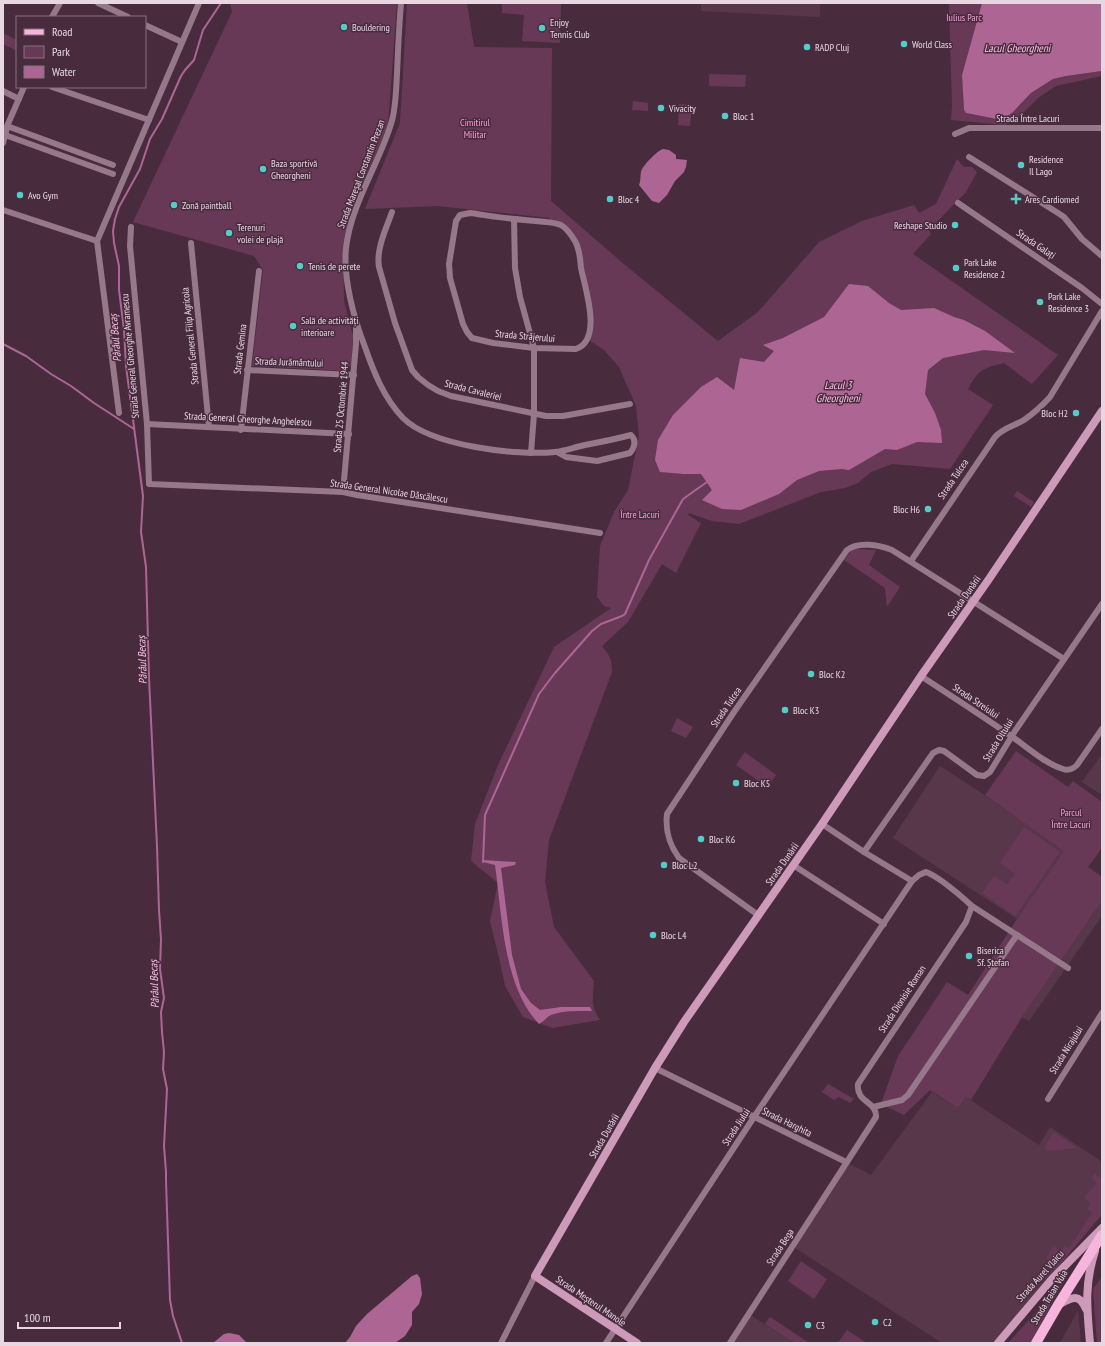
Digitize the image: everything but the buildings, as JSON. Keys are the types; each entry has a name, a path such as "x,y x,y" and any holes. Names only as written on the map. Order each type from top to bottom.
{"main road":[{"name":"Strada Traian Vuia","path":"1036,1343 1099,1240"}],"street":[{"path":"53,16 60,3"},
{"path":"98,3 126,16"},
{"path":"119,413 97,241 199,3"},
{"name":"Strada Mareșal Constantin Prezan","path":"401,3 396,89 392,120 354,217 346,246 349,291 356,324 369,360 387,399 404,419 421,431 444,439 487,449 530,453 557,452 632,435 635,441 630,453 597,461 566,457 557,452"},
{"path":"146,25 182,42"},
{"path":"3,143 8,126 24,88"},
{"path":"55,88 149,120"},
{"path":"3,91 19,99"},
{"path":"8,126 113,165"},
{"name":"Strada Între Lacuri","path":"955,134 969,128 1102,128"},
{"path":"5,136 113,174"},
{"path":"969,157 1064,217 1082,239 1102,256"},
{"name":"Strada Galați","path":"958,203 1082,288 1102,304"},
{"path":"3,210 97,241"},
{"name":"Strada Cavaleriei","path":"392,212 380,249 378,259 379,267 395,323 412,370 418,377 438,391 451,396 534,414 563,416 630,404"},
{"name":"Strada Străjerului","path":"470,213 514,219 561,225 575,241 579,251 591,320 587,339 580,348 576,350 534,348 493,343 472,338 463,324 450,278 449,264 456,221 460,215 470,213"},
{"path":"514,219 515,268 520,297 534,348 534,414 530,453"},
{"name":"Strada General Gheorghe Avramescu","path":"131,227 130,246 147,424 149,484"},
{"name":"Strada General Filip Agricola","path":"191,243 208,427"},
{"name":"Strada Gemina","path":"241,430 259,271"},
{"name":"Strada Tulcea","path":"911,561 991,442 1004,430 1023,420 1042,406 1050,397 1102,311"},
{"name":"Strada 25 Octombrie 1944","path":"343,492 354,375 356,324"},
{"name":"Strada Jurământului","path":"247,370 354,375"},
{"name":"Strada Dunării","path":"501,1343 535,1276 655,1068 684,1022 822,824 1102,411"},
{"name":"Strada General Gheorghe Anghelescu","path":"147,424 241,430 349,434"},
{"name":"Strada General Nicolae Dăscălescu","path":"149,484 343,492 600,533"},
{"name":"Strada Tulcea","path":"758,915 679,858 670,845 668,838 666,830 667,814 734,712 847,550 852,546 857,545 883,547 892,550 1064,658"},
{"name":"Strada Oltului","path":"864,852 933,753 939,750 944,751 977,776 984,776 990,772 1064,658 1102,604"},
{"name":"Strada Streiului","path":"921,676 1012,736 1042,758 1060,768 1069,770 1077,765 1102,729"},
{"path":"822,824 912,881 922,873 929,874 964,898 972,906 1068,968"},
{"path":"793,865 884,924"},
{"name":"Strada Jiului","path":"606,1343 754,1117 912,881"},
{"name":"Strada Dionisie Roman","path":"873,1107 859,1095 857,1089 858,1084 966,922 972,906"},
{"path":"846,1162 876,1117 876,1112 873,1107 902,1100 908,1096 1017,935"},
{"name":"Strada Nirajului","path":"1048,1098 1102,1013"},
{"name":"Strada Harghita","path":"655,1068 846,1162"},
{"name":"Strada Bega","path":"730,1343 846,1162"},
{"name":"Strada Aurel Vlaicu","path":"998,1343 1052,1279 1102,1228"},
{"path":"1090,1343 1087,1312 1087,1279 1099,1240"},
{"name":"Strada Meșterul Manole","path":"535,1276 636,1343"},
{"path":"1058,1305 1071,1299 1078,1298 1082,1300 1087,1312"}],"shaded area":[{"path":"701,3 820,3 820,17 701,11"},
{"path":"1102,754 1102,795 1082,782"},
{"path":"940,766 1065,851 1017,919 893,838"},
{"path":"1102,901 1102,916 1029,1021 1022,1017"},
{"path":"932,1092 958,1108 966,1097 1039,1145 1050,1127 1102,1162 1102,1215 993,1343 942,1343 792,1246 846,1162 871,1175"},
{"path":"1078,1310 1081,1343 1060,1343"},
{"path":"749,1314 794,1343 730,1343"}],"green space":[{"name":"Baza sportivă Gheorgheni","path":"230,3 397,3 388,125 350,214 343,256 344,301 353,336 352,365 345,371 252,366 263,270 254,256 133,222 232,12"},
{"path":"407,3 467,3 474,47 552,48 551,201 625,265 718,341 758,312 819,242 862,221 914,205 919,213 936,204 957,159 964,167 972,167 977,172 966,192 929,230 931,234 913,254 1058,355 1032,384 1004,363 986,368 975,377 968,389 993,405 950,469 892,464 871,472 858,483 845,488 821,492 739,524 712,521 689,513 688,515 701,523 676,573 662,564 628,622 602,646 610,658 612,672 549,840 545,882 554,927 594,981 593,1006 600,1020 552,1028 523,1017 505,986 490,921 498,883 471,861 475,824 498,765 554,647 611,608 604,606 597,597 600,546 614,512 628,490 639,436 636,406 619,367 604,350 587,339 591,320 579,251 561,225 549,223 550,218 438,206 365,209 400,123"},
{"name":"Enjoy Tennis Club","path":"502,3 561,3 560,43 522,41 524,15 502,13"},
{"name":"Iulius Parc","path":"949,3 982,3 962,75 964,110 966,113 997,119 1005,118 1031,93 1053,79 1102,71 1102,76 1056,86 1038,98 1017,119 1005,125 951,120 952,105"},
{"path":"3,33 16,40 16,50 3,44"},
{"path":"709,74 746,75 745,87 709,86"},
{"name":"Vivacity","path":"633,101 648,103 648,111 632,110"},
{"name":"Vivacity","path":"679,104 692,105 690,126 678,125"},
{"path":"1017,491 1034,502 1031,507 1014,496"},
{"path":"855,549 876,550 869,565 900,587 887,607 885,588 844,560 851,551"},
{"path":"677,718 693,727 686,738 671,731"},
{"name":"Parcul Între Lacuri","path":"1016,751 1068,787 1073,781 1102,802 1102,848 1088,867 1102,877 1102,901 1022,1017 971,1100 966,1097 958,1108 930,1090 904,1115 887,1107 882,1101 898,1056 947,982 968,995 1017,919 1064,851 985,795"},
{"path":"745,752 776,775 767,787 736,765"},
{"path":"1024,827 1060,852 1015,916 982,893 994,876 1007,884 1015,874 1000,863"},
{"path":"828,1084 854,1099 850,1103 839,1097 834,1100 822,1092"},
{"path":"1054,1132 1077,1148 1048,1151 1044,1148"},
{"path":"1095,1174 1102,1179 1102,1214 1055,1270 1047,1265 1047,1256 1054,1246 1061,1251 1065,1246 1069,1248 1092,1213 1087,1209 1091,1203 1084,1198 1097,1183 1091,1178"},
{"path":"801,1261 827,1279 814,1299 788,1281"},
{"path":"1102,1277 1102,1343 1097,1343 1093,1289"},
{"path":"1064,1281 1030,1343 1008,1343"},
{"path":"770,1317 809,1343 794,1343 765,1324"},
{"path":"847,1330 867,1343 838,1343"}],"water":[{"name":"Lacul Gheorgheni","path":"982,3 1102,3 1102,71 1053,79 1031,93 1013,112 1005,118 997,119 966,113 964,110 962,75"},
{"path":"660,150 669,150 676,155 676,159 687,160 684,172 675,181 667,195 659,203 652,201 639,185 641,172 644,166"},
{"name":"Lacul 3 Gheorgheni","path":"849,284 868,286 889,303 901,310 934,308 964,320 985,331 1015,353 984,350 943,358 928,370 925,394 935,413 941,430 942,443 917,442 897,450 885,449 849,470 842,469 819,471 797,480 779,494 741,510 722,509 702,500 712,490 701,474 660,472 655,460 658,440 673,415 701,387 717,377 734,390 740,358 764,362 774,351 763,345 783,338 824,317"},
{"path":"483,860 516,862 515,865 501,868 512,955 521,989 531,1003 540,1010 561,1007 590,1007 592,1011 556,1013 549,1016 539,1024 527,1008 518,990 506,949 495,865 483,862"},
{"path":"417,1274 420,1278 422,1294 419,1304 412,1312 412,1325 405,1336 395,1343 345,1343 356,1326 367,1314 412,1276"},
{"path":"229,1333 239,1335 247,1343 213,1343 224,1334"}],"waterway":[{"name":"Pârâul Becaș","path":"182,1343 173,1316 170,1300 164,1146 167,1089 163,1069 164,1052 161,1012 164,998 160,969 161,939 149,678 146,567 141,532 143,496 126,366 124,330 119,290 119,266 113,231 119,207 140,169 150,139 162,119 181,76 194,60 203,30 221,3"},
{"path":"3,344 26,356 134,429"},
{"path":"483,862 485,815 539,694 555,673 592,631 601,624 625,614 649,560 683,499 707,482"}],"place":[{"name":"Bouldering","path":"344,27"},
{"name":"Enjoy Tennis Club","path":"542,28"},
{"name":"World Class","path":"904,44"},
{"name":"RADP Cluj","path":"807,47"},
{"name":"Vivacity","path":"661,108"},
{"name":"Bloc 1","path":"725,116"},
{"name":"Residence Il Lago","path":"1021,165"},
{"name":"Baza sportivă Gheorgheni","path":"263,169"},
{"name":"Avo Gym","path":"20,195"},
{"name":"Bloc 4","path":"610,199"},
{"name":"Ares Cardiomed","path":"1016,199"},
{"name":"Zonă paintball","path":"174,205"},
{"name":"Reshape Studio","path":"955,225"},
{"name":"Terenuri volei de plajă","path":"229,233"},
{"name":"Tenis de perete","path":"300,266"},
{"name":"Park Lake Residence 2","path":"956,268"},
{"name":"Park Lake Residence 3","path":"1040,302"},
{"name":"Sală de activități interioare","path":"293,326"},
{"name":"Bloc H2","path":"1076,413"},
{"name":"Bloc H6","path":"928,509"},
{"name":"Bloc K2","path":"811,674"},
{"name":"Bloc K3","path":"785,710"},
{"name":"Bloc K5","path":"736,783"},
{"name":"Bloc K6","path":"701,839"},
{"name":"Bloc L2","path":"664,865"},
{"name":"Bloc L4","path":"653,935"},
{"name":"Biserica Sf. Ștefan","path":"969,956"},
{"name":"C2","path":"875,1322"},
{"name":"C3","path":"808,1325"}],"park label":[{"name":"Cimitirul Militar","path":"475,128"},
{"name":"Între Lacuri","path":"640,514"}]}
